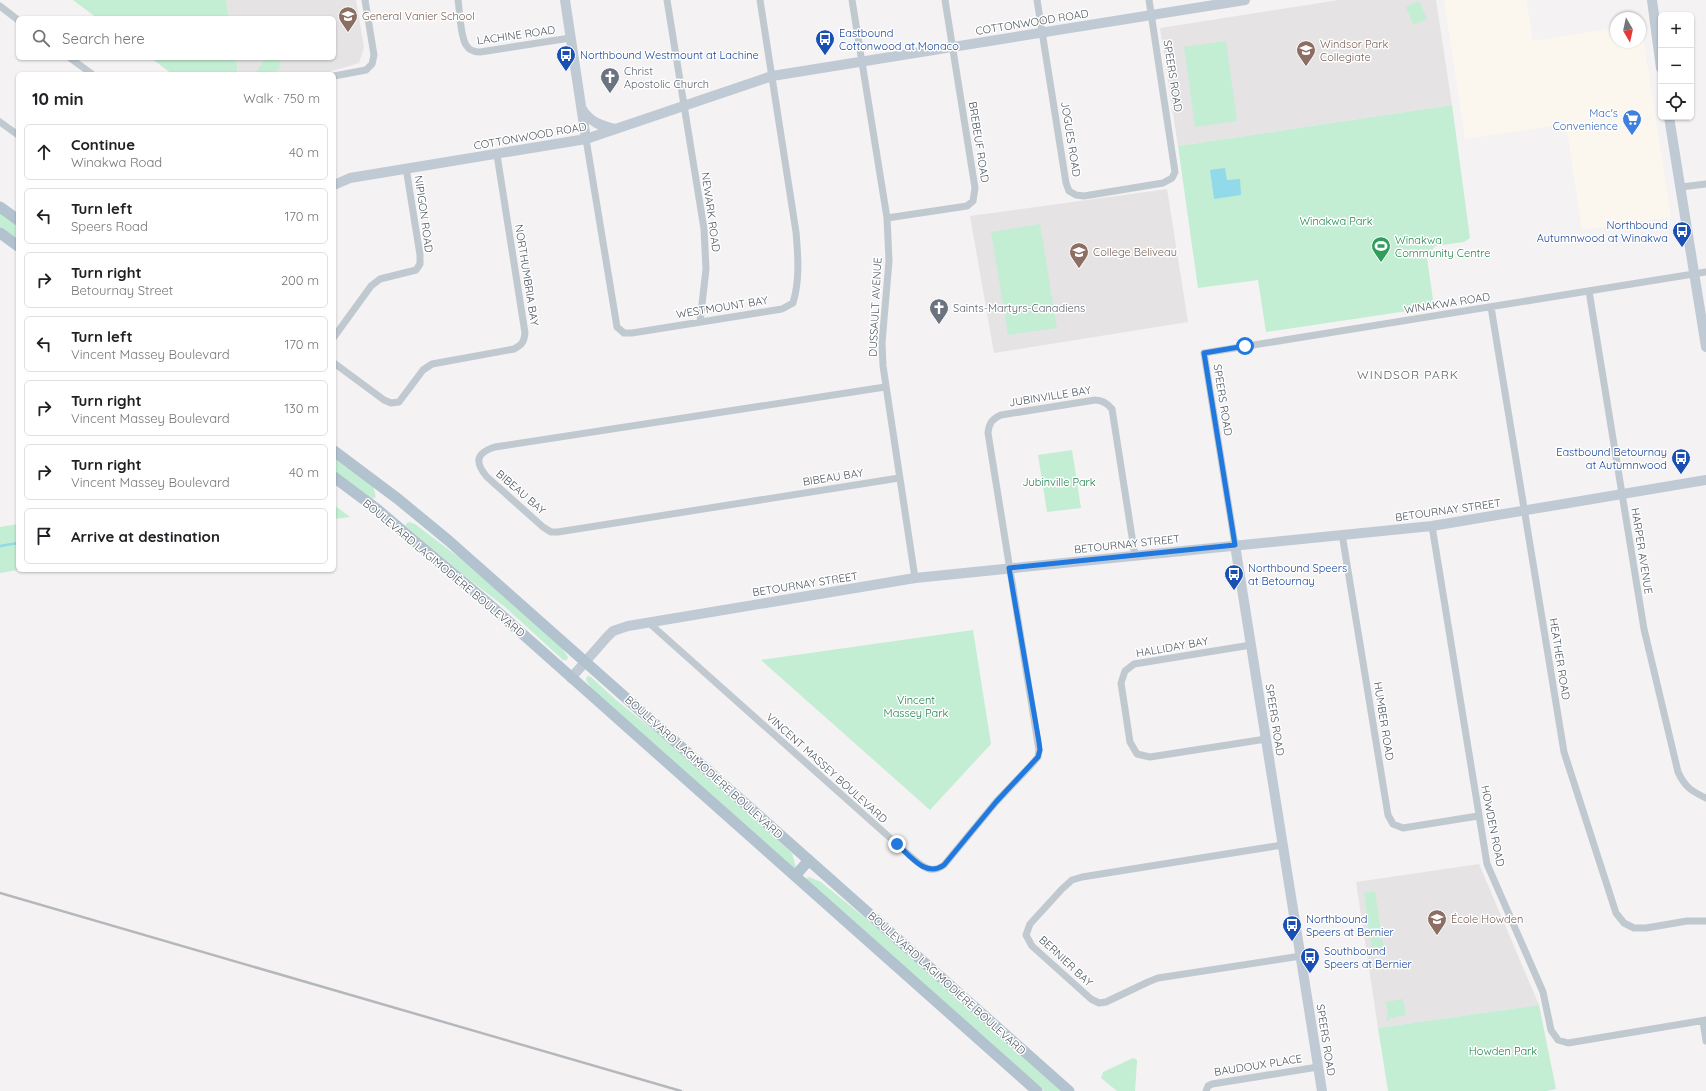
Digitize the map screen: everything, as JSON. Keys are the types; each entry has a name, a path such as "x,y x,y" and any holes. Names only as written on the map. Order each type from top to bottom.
{"main road":[{"path":"0,207 16,219"},
{"path":"0,233 16,245"},
{"name":"BOULEVARD LAGIMODIÈRE BOULEVARD","path":"336,452 398,499 449,541 1069,1091"},
{"name":"BOULEVARD LAGIMODIÈRE BOULEVARD","path":"336,478 378,510 427,551 1037,1091"},
{"path":"795,876 809,860"}],"street":[{"path":"336,76 366,70 372,64 374,55 365,0"},
{"name":"LACHINE ROAD","path":"458,0 464,39 467,46 473,52 570,38"},
{"path":"564,0 586,139"},
{"name":"NEWARK ROAD","path":"667,0 704,229 706,269 700,322"},
{"name":"WESTMOUNT BAY","path":"586,139 617,328 624,333 632,333 782,309 793,303 796,294 799,261 796,232 760,0"},
{"name":"DUSSAULT AVENUE","path":"852,0 887,218 889,261 882,344 885,387 915,578"},
{"path":"945,0 952,47"},
{"path":"1037,0 1042,32"},
{"name":"SPEERS ROAD","path":"1149,0 1175,164 1175,172 1172,178"},
{"name":"COTTONWOOD ROAD","path":"336,184 350,178 586,139 772,76 1245,0"},
{"path":"1652,0 1658,48"},
{"path":"0,6 16,18"},
{"name":"JOGUES ROAD","path":"1042,32 1069,191 1076,196 1084,196 1163,183 1172,178"},
{"name":"BREBEUF ROAD","path":"887,218 967,206 974,200 975,188 952,47"},
{"path":"73,60 89,72"},
{"path":"581,108 590,120 615,129"},
{"path":"1670,120 1706,347"},
{"path":"0,122 16,134"},
{"name":"NORTHUMBRIA BAY","path":"336,364 384,400 391,403 399,402 423,370 432,364 514,349 521,346 525,339 525,333 497,154"},
{"name":"NIPIGON ROAD","path":"336,334 371,286 380,279 416,270 420,264 420,255 406,168"},
{"path":"1681,187 1706,184"},
{"name":"WINAKWA ROAD","path":"1204,353 1706,272"},
{"name":"HARPER AVENUE","path":"1589,291 1644,629 1678,772 1683,784 1694,793 1706,798"},
{"name":"HEATHER ROAD","path":"1491,307 1566,763 1616,913 1624,923 1634,928 1706,921"},
{"name":"SPEERS ROAD","path":"1204,353 1322,1091"},
{"name":"BIBEAU BAY","path":"885,387 495,447 480,454 478,462 480,470 487,478 543,527 551,532 899,478"},
{"name":"JUBINVILLE BAY","path":"1009,568 988,433 989,425 993,418 1001,415 1095,400 1103,401 1112,409 1136,556"},
{"name":"BETOURNAY STREET","path":"572,678 585,661 614,631 628,626 648,622 915,578 1432,526 1706,480"},
{"name":"HOWDEN ROAD","path":"1432,526 1487,864 1543,992 1551,1030 1558,1040 1568,1043 1704,1021"},
{"name":"HUMBER ROAD","path":"1342,534 1388,815 1393,824 1403,828 1478,816"},
{"name":"VINCENT MASSEY BOULEVARD","path":"648,622 923,867 931,870 938,870 944,865 996,802 1038,757 1040,750 1009,568"},
{"name":"HALLIDAY BAY","path":"1251,645 1134,664 1125,671 1121,683 1130,742 1136,754 1150,758 1266,739"},
{"name":"BERNIER BAY","path":"1282,845 1072,880 1030,924 1026,935 1032,946 1091,999 1099,1003 1106,1002 1158,978 1301,956"},
{"path":"1704,1021 1706,1041"},
{"name":"BAUDOUX PLACE","path":"1206,1091 1208,1086 1212,1084 1318,1067"}],"shaded area":[{"name":"General Vanier School","path":"226,0 356,0 364,48 359,63 329,72 238,72 236,60 336,60 336,16 229,16"},
{"name":"Windsor Park Collegiate","path":"1339,0 1436,0 1452,105 1178,146 1160,28"},
{"path":"1444,0 1526,0 1533,41 1610,29 1610,48 1645,48 1671,217 1582,230 1566,124 1465,139"},
{"name":"College Beliveau","path":"1167,189 1188,322 994,353 970,216"},
{"name":"École Howden","path":"1479,864 1539,1005 1378,1028 1356,882"}],"green space":[{"path":"73,0 226,0 229,16 94,16"},
{"path":"1419,1 1427,19 1413,25 1406,7"},
{"path":"1226,41 1237,121 1195,127 1184,47"},
{"path":"154,60 236,60 238,72 169,72"},
{"path":"264,60 280,60 279,69 274,72 256,72"},
{"name":"Winakwa Park","path":"1452,105 1470,238 1464,242 1435,246 1427,258 1434,307 1266,332 1258,280 1198,288 1178,146"},
{"path":"0,213 16,225 16,239 0,227"},
{"path":"1040,224 1057,328 1008,335 991,232"},
{"name":"Jubinville Park","path":"1072,450 1081,508 1047,512 1038,455"},
{"path":"336,458 373,486 376,497 372,499 336,472"},
{"path":"336,506 350,517 336,519"},
{"path":"409,522 415,524 465,562 559,644 568,657 567,660 563,660 505,607 467,578 406,526"},
{"path":"16,524 16,570 0,573 0,527"},
{"name":"Vincent Massey Park","path":"973,630 991,744 930,810 761,660"},
{"path":"587,676 591,677 616,700 671,744 792,853 796,867 793,868 594,692 586,680"},
{"path":"809,877 821,882 892,940 1061,1091 1044,1091 807,880 806,878"},
{"path":"1375,891 1384,950 1372,952 1364,893"},
{"path":"1403,999 1406,1015 1391,1018 1388,1021 1386,1019 1388,1017 1386,1002"},
{"name":"Howden Park","path":"1539,1005 1556,1089 1546,1091 1388,1091 1378,1028"},
{"path":"1133,1058 1137,1060 1135,1091 1117,1091 1101,1078 1103,1072"}],"water":[{"path":"1225,168 1227,180 1240,179 1241,195 1214,199 1210,170"}],"waterway":[{"path":"0,546 16,543"}],"railway":[{"path":"0,893 681,1091"}],"place":[{"name":"General Vanier School","path":"348,33"},
{"name":"Eastbound Cottonwood at Monaco","path":"825,56"},
{"name":"Windsor Park Collegiate","path":"1306,67"},
{"name":"Northbound Westmount at Lachine","path":"566,72"},
{"name":"Christ Apostolic Church","path":"610,94"},
{"name":"Mac's Convenience","path":"1632,136"},
{"name":"Northbound Autumnwood at Winakwa","path":"1682,248"},
{"name":"Winakwa Community Centre","path":"1381,263"},
{"name":"College Beliveau","path":"1079,269"},
{"name":"Saints-Martyrs-Canadiens","path":"939,325"},
{"name":"Eastbound Betournay at Autumnwood","path":"1681,475"},
{"name":"Northbound Speers at Betournay","path":"1234,591"},
{"name":"École Howden","path":"1437,936"},
{"name":"Northbound Speers at Bernier","path":"1292,942"},
{"name":"Southbound Speers at Bernier","path":"1310,974"}],"district":[{"name":"WINDSOR PARK","path":"1408,375"}],"route":[{"path":"897,844 923,867 931,870 938,870 944,865 996,802 1038,757 1040,750 1039,742 1009,568 1235,545 1204,353 1245,346"}]}
